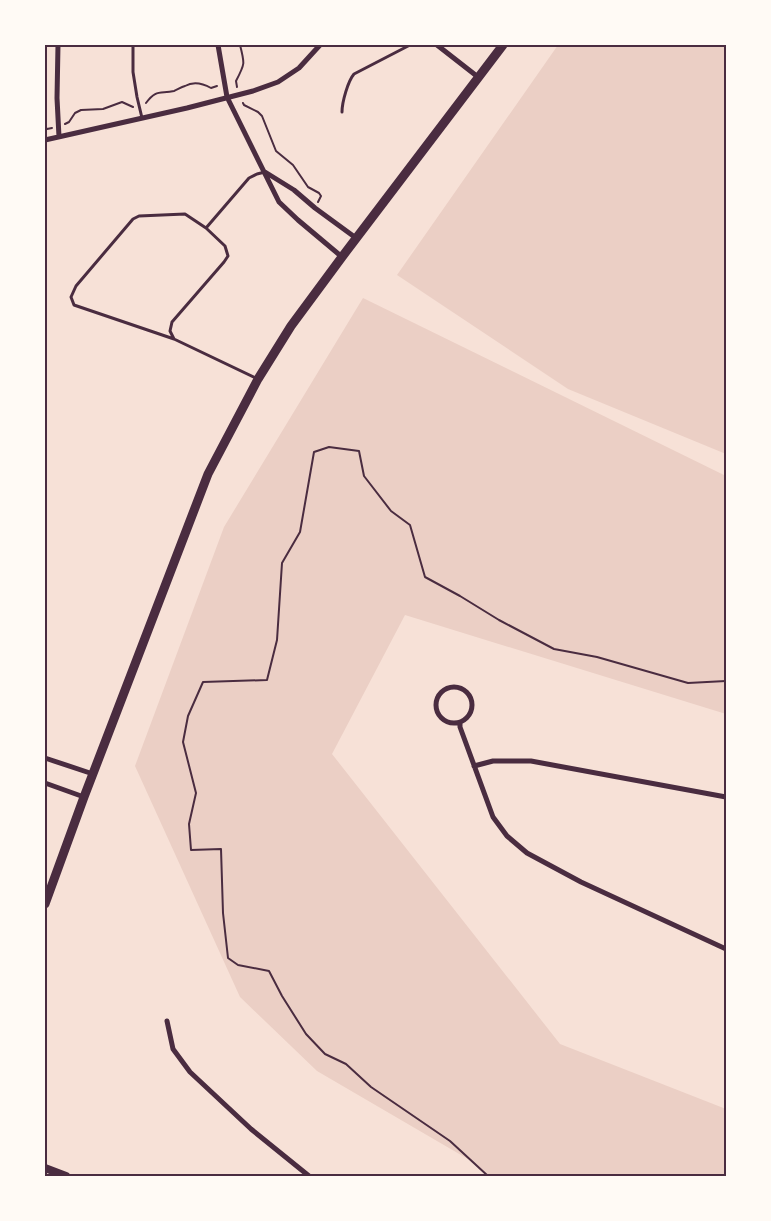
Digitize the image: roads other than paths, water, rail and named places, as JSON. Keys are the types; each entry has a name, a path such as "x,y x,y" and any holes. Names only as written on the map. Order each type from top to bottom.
{"main road":[{"path":"45,904 208,474 258,379 291,326 342,256 503,45"}],"street":[{"path":"58,45 57,98 59,137"},
{"path":"218,45 227,97 279,202 342,256"},
{"path":"45,140 187,108 252,91 278,82 299,68 320,45"},
{"path":"438,45 478,77"},
{"path":"265,172 294,190 356,238"},
{"path":"456,687 463,690 469,696 472,703 471,711 460,722 452,723 438,715 437,699 441,692 448,688 456,687"},
{"path":"460,722 493,817 507,836 528,853 581,882 726,949"},
{"path":"45,758 93,774"},
{"path":"474,766 493,761 531,761 726,797"},
{"path":"45,783 84,798"},
{"path":"167,1021 173,1049 190,1072 251,1129 309,1176"},
{"path":"45,1168 66,1176"}],"lane":[{"path":"134,45 133,72 142,118"},
{"path":"342,112 342,103 354,74 410,45"},
{"path":"206,228 249,178 265,172"},
{"path":"174,339 170,331 172,322 224,262 228,256 225,246 206,228 184,214 132,218 76,286 71,297 74,305 174,339 258,379"}]}
